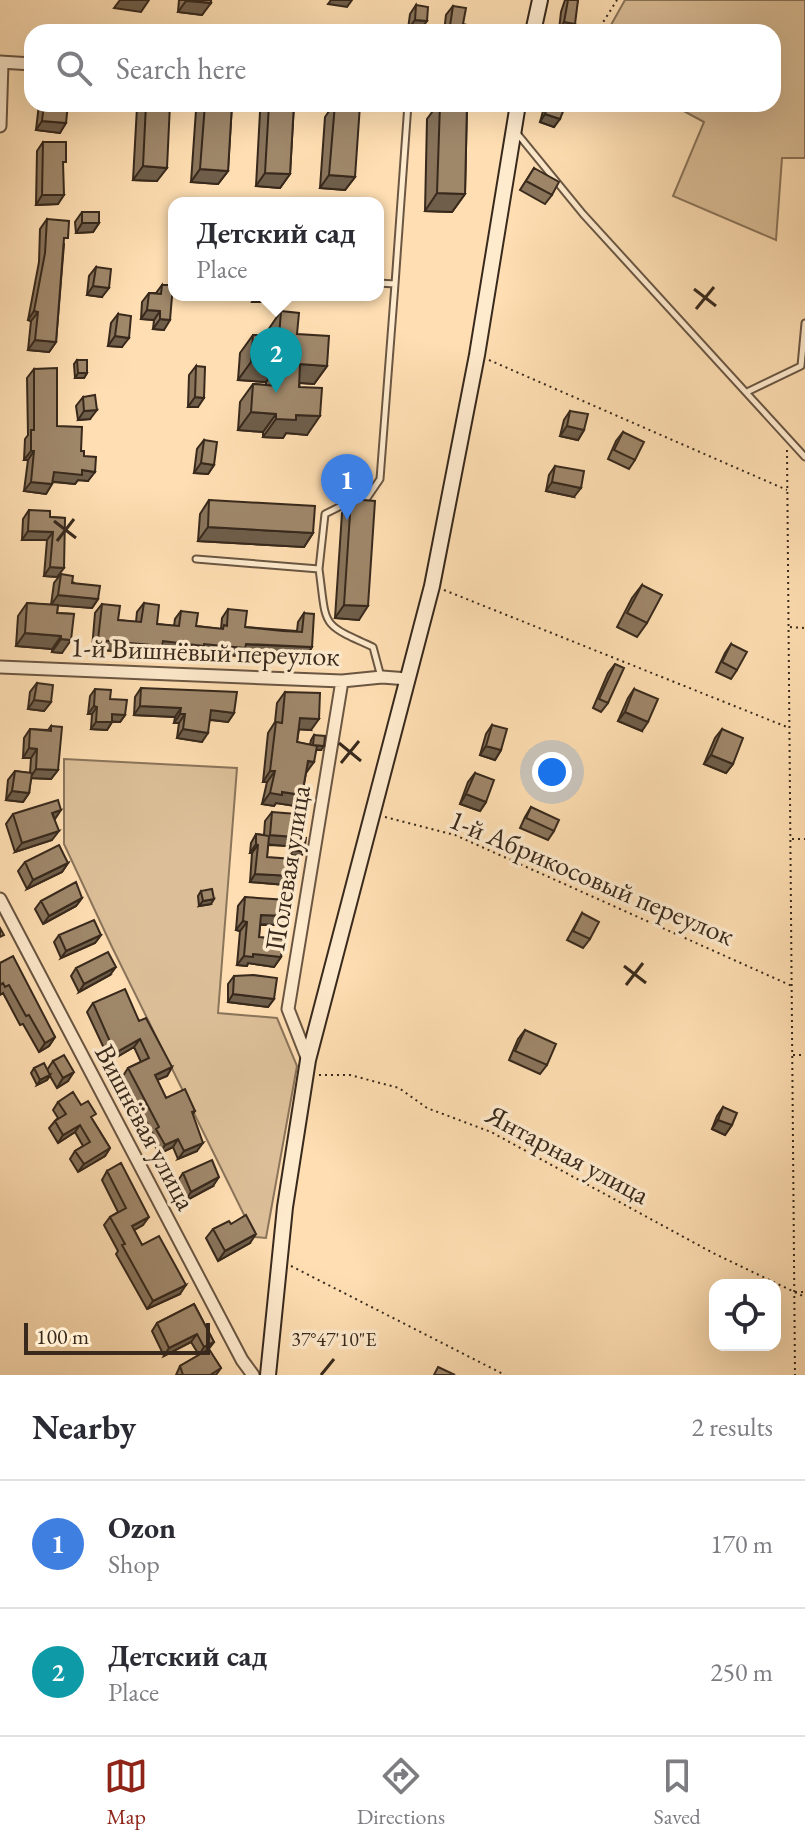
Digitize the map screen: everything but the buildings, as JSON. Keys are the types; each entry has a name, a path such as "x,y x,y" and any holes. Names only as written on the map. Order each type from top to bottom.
{"street":[{"path":"535,24 540,0"},
{"path":"0,126 1,62 24,63"},
{"path":"268,1368 285,1207 308,1060 432,586 477,355 514,112"},
{"name":"1-й Вишнёвый переулок","path":"0,667 342,681 382,677 408,679"},
{"name":"Полевая улица","path":"308,1060 288,1009 342,681"},
{"name":"Вишнёвая улица","path":"0,899 242,1360 253,1375"}],"lane":[{"path":"382,677 373,647 334,629 326,620 319,569 325,514 367,498 380,479 407,112"},
{"path":"513,129 583,214 805,457"},
{"path":"384,283 395,284"},
{"path":"747,392 801,366 805,323"},
{"path":"196,559 319,569"},
{"path":"268,1368 276,1375"}],"path":[{"path":"602,24 617,0"},
{"path":"477,355 787,490"},
{"path":"787,437 795,1375"},
{"path":"432,586 789,728"},
{"path":"789,627 805,628"},
{"name":"1-й Абрикосовый переулок","path":"373,814 455,835 792,986"},
{"path":"790,839 805,839"},
{"path":"792,1055 805,1055"},
{"name":"Янтарная улица","path":"306,1075 350,1075 399,1088 427,1108 491,1132 713,1253 794,1292 805,1294"},
{"path":"279,1260 505,1375"}],"shaded area":[{"path":"625,0 805,0 805,158 782,158 776,240 673,196 704,122 686,112 781,112 781,24 612,24"},
{"path":"64,759 237,768 218,1013 277,1018 297,1066 266,1238 255,1237 64,844"}],"place":[{"name":"Детский сад","path":"276,393"},
{"name":"Ozon","path":"347,520"}]}
